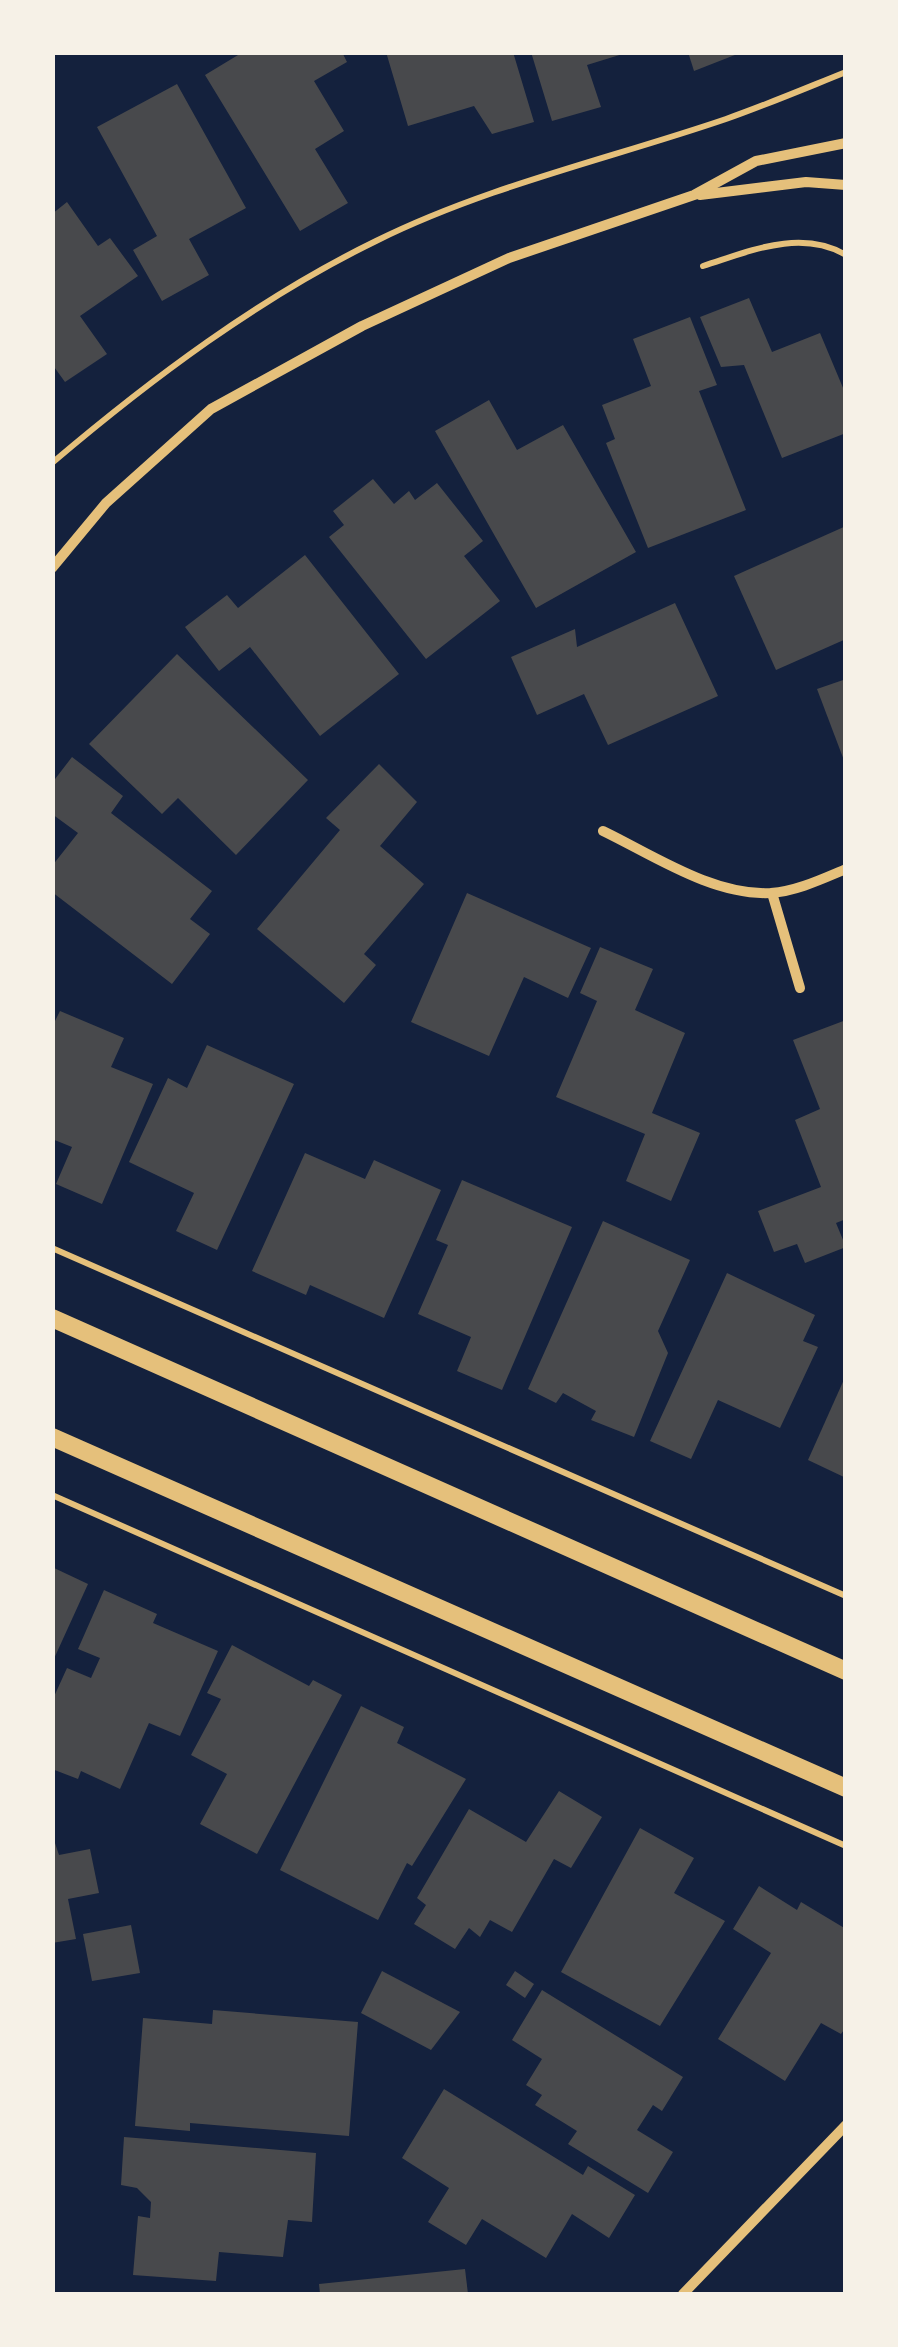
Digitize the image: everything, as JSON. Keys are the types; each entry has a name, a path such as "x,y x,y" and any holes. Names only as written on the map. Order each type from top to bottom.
{"street":[{"path":"52,568 106,503 212,408 362,326 509,258 694,195 756,161 846,143"},
{"path":"694,195 806,182 846,185"},
{"path":"602,830 700,877 739,890 772,893 846,869"},
{"path":"772,893 800,988"},
{"path":"52,1318 846,1671"},
{"path":"52,1436 846,1788"},
{"path":"683,2294 846,2125"}],"path":[{"path":"52,463 138,390 251,314 376,240 570,164 725,119 846,72"},
{"path":"703,266 770,245 806,242 846,256"},
{"path":"52,1248 846,1596"},
{"path":"52,1495 846,1846"}],"building":[{"path":"243,52 342,52 347,62 314,81 344,131 315,149 348,203 300,231 205,75"},
{"path":"386,52 513,52 534,122 492,134 474,106 408,126"},
{"path":"531,52 626,53 587,65 601,107 552,121"},
{"path":"688,52 740,52 740,53 694,71"},
{"path":"177,84 246,208 189,239 209,275 162,301 133,250 157,236 97,127"},
{"path":"67,202 98,246 110,238 138,276 80,316 107,354 65,382 52,364 52,214"},
{"path":"749,298 772,352 820,333 846,395 846,433 782,458 744,365 721,367 700,317"},
{"path":"690,317 717,385 699,391 746,510 648,548 606,443 615,439 602,405 651,386 633,339"},
{"path":"489,400 517,450 563,425 636,552 536,608 435,431"},
{"path":"373,479 394,504 409,491 415,500 437,483 483,541 464,556 500,601 426,659 329,537 344,525 333,511"},
{"path":"846,526 846,639 776,670 734,576"},
{"path":"305,555 399,674 320,736 250,647 219,671 185,627 227,595 238,608"},
{"path":"675,603 718,696 608,745 584,694 537,715 511,657 575,629 577,647"},
{"path":"177,654 308,780 236,855 178,798 162,814 89,744"},
{"path":"846,679 846,763 845,763 817,689"},
{"path":"72,757 123,796 111,813 212,891 190,919 210,934 172,984 52,892 52,866 78,833 52,814 52,783"},
{"path":"379,764 417,802 380,846 424,884 364,954 376,965 344,1003 257,929 340,830 326,818"},
{"path":"467,893 591,948 568,998 524,977 489,1056 411,1022"},
{"path":"600,947 653,969 635,1010 685,1033 652,1113 700,1133 671,1201 626,1181 645,1134 556,1097 597,1001 580,993"},
{"path":"60,1011 124,1038 111,1067 153,1084 102,1204 56,1184 72,1147 52,1139 52,1027"},
{"path":"846,1020 846,1219 836,1223 846,1247 805,1263 797,1244 774,1252 758,1211 821,1187 795,1120 820,1109 793,1040"},
{"path":"207,1045 294,1084 217,1250 176,1231 194,1193 129,1162 168,1078 187,1088"},
{"path":"305,1153 365,1179 374,1160 441,1190 384,1318 310,1285 306,1295 252,1271"},
{"path":"462,1180 572,1227 502,1390 457,1371 471,1337 418,1314 448,1245 436,1240"},
{"path":"603,1221 690,1260 658,1331 668,1353 634,1437 591,1420 596,1411 563,1393 556,1403 528,1389"},
{"path":"727,1273 815,1315 803,1341 818,1347 780,1428 718,1400 691,1459 650,1441"},
{"path":"846,1375 846,1478 808,1460"},
{"path":"52,1567 88,1584 52,1663"},
{"path":"104,1590 157,1614 153,1623 218,1651 180,1736 149,1723 120,1789 81,1771 78,1779 52,1769 52,1701 67,1668 91,1678 100,1658 78,1649"},
{"path":"232,1645 309,1686 313,1680 342,1695 257,1854 200,1824 227,1774 191,1755 221,1699 207,1693"},
{"path":"361,1706 404,1727 397,1743 466,1779 412,1866 407,1863 378,1920 280,1870"},
{"path":"559,1791 602,1817 571,1868 554,1859 512,1932 490,1920 480,1937 469,1928 455,1949 414,1924 426,1905 417,1898 469,1809 526,1842"},
{"path":"640,1828 694,1858 674,1893 725,1921 660,2026 561,1972"},
{"path":"52,1834 59,1855 90,1849 99,1893 68,1899 76,1939 52,1943"},
{"path":"759,1886 797,1910 801,1902 846,1929 846,2027 841,2034 821,2023 785,2081 718,2039 771,1953 733,1929"},
{"path":"131,1925 140,1973 92,1981 83,1934"},
{"path":"382,1971 460,2012 431,2050 361,2013"},
{"path":"515,1971 534,1984 525,1998 506,1985"},
{"path":"542,1990 683,2077 662,2111 653,2105 637,2130 673,2152 648,2193 568,2144 577,2131 535,2105 542,2095 526,2085 542,2059 512,2040"},
{"path":"213,2010 358,2022 349,2136 190,2123 190,2131 135,2126 143,2018 212,2024"},
{"path":"444,2089 583,2175 588,2166 635,2195 609,2238 572,2214 546,2258 482,2219 466,2245 428,2222 449,2188 402,2158"},
{"path":"124,2137 316,2153 312,2222 288,2220 283,2257 219,2252 216,2281 133,2275 138,2216 150,2218 151,2202 137,2188 121,2185"},
{"path":"465,2269 468,2294 320,2294 319,2284"}]}
